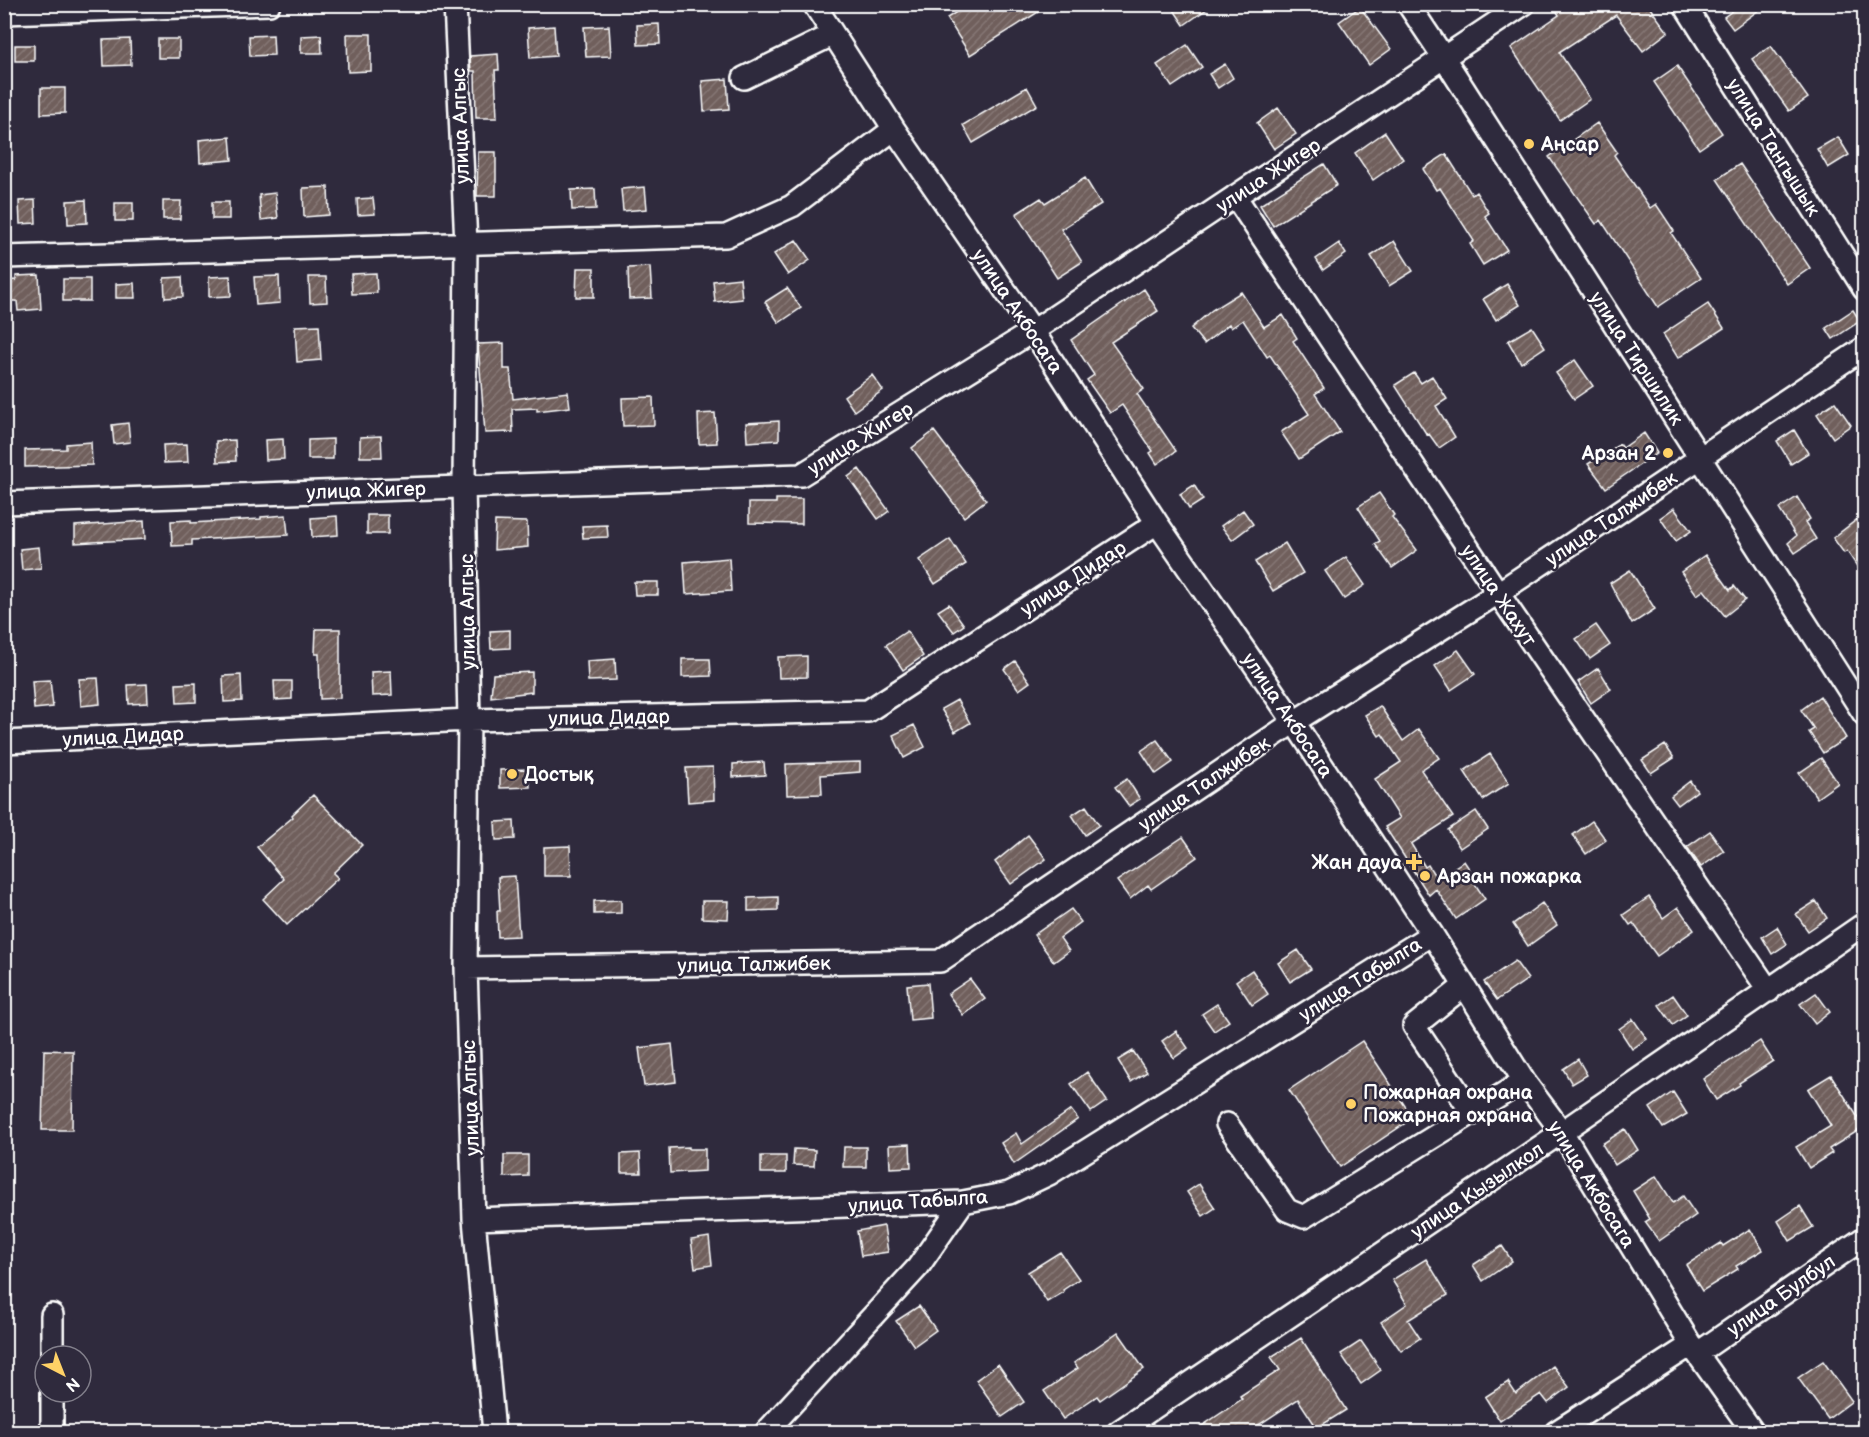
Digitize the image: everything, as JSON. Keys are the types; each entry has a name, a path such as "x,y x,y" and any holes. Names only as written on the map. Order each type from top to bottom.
{"street":[{"path":"4,13 269,4"},
{"name":"улица Алгыс","path":"455,4 466,244 464,486 469,720 466,968 474,1219 494,1432"},
{"name":"улица Акбосага","path":"814,4 894,129 1033,331 1158,523 1294,722 1432,934 1524,1081 1562,1132 1694,1349 1753,1432"},
{"name":"улица Тиршилик","path":"1407,4 1701,457 1864,714"},
{"name":"улица Жигер","path":"4,503 801,475 1033,331 1524,4"},
{"name":"улица Тангышык","path":"1684,4 1864,289"},
{"path":"744,78 832,34"},
{"path":"4,256 726,236 792,206 894,129"},
{"name":"улица Жахут","path":"1235,196 1498,593 1769,991"},
{"name":"улица Талжибек","path":"466,968 940,961 1294,722 1498,593 1864,348"},
{"name":"улица Дидар","path":"4,742 469,720 868,711 1158,523"},
{"name":"улица Кызылкол","path":"1118,1432 1562,1132 1864,924"},
{"name":"улица Табылга","path":"474,1219 963,1202 1009,1193 1049,1174 1432,934"},
{"path":"1464,986 1414,1026 1473,1114"},
{"path":"1227,1124 1287,1210 1304,1217 1524,1081"},
{"path":"766,1432 918,1267 963,1202"},
{"name":"улица Булбул","path":"1556,1432 1694,1349 1864,1238"},
{"path":"52,1315 52,1344"},
{"path":"52,1404 52,1432"}],"building":[{"path":"969,4 1051,4 970,55 947,18"},
{"path":"1170,4 1214,4 1184,25"},
{"path":"1565,4 1647,4 1668,32 1643,51 1616,15 1559,52 1590,99 1560,120 1511,48 1559,15 1556,10"},
{"path":"1742,4 1767,4 1733,29 1724,17"},
{"path":"1360,7 1391,49 1369,65 1339,22"},
{"path":"659,24 660,44 638,45 637,25"},
{"path":"554,26 556,56 530,58 528,28"},
{"path":"609,26 611,56 586,57 584,27"},
{"path":"347,34 371,34 371,71 348,72"},
{"path":"273,35 274,55 250,56 249,36"},
{"path":"321,35 322,53 301,53 301,36"},
{"path":"130,39 131,65 104,66 103,40"},
{"path":"158,39 179,39 179,58 158,58"},
{"path":"15,45 34,45 34,61 15,61"},
{"path":"1187,45 1202,67 1172,87 1157,65"},
{"path":"1771,46 1808,98 1789,111 1752,59"},
{"path":"498,54 499,70 495,70 497,118 476,118 475,71 471,71 470,56"},
{"path":"1225,64 1233,78 1218,88 1209,74"},
{"path":"1677,66 1722,133 1699,149 1654,82"},
{"path":"727,79 729,109 704,111 702,81"},
{"path":"1027,87 1037,105 973,143 963,125"},
{"path":"41,88 65,88 65,113 41,114"},
{"path":"1278,108 1296,134 1274,149 1257,123"},
{"path":"1597,123 1617,152 1614,155 1650,208 1656,204 1674,231 1671,233 1701,278 1658,307 1601,220 1596,224 1549,157"},
{"path":"1385,132 1403,159 1373,180 1355,153"},
{"path":"230,137 232,160 200,163 199,140"},
{"path":"1838,137 1849,155 1828,168 1817,149"},
{"path":"478,152 496,152 496,196 477,196"},
{"path":"1446,154 1472,195 1476,192 1489,213 1485,216 1507,250 1483,265 1470,244 1474,241 1440,188 1436,190 1423,169"},
{"path":"1324,164 1337,185 1273,226 1260,205"},
{"path":"1740,164 1810,268 1787,284 1717,179"},
{"path":"1085,178 1101,204 1061,229 1082,262 1057,278 1016,214 1041,198 1045,203"},
{"path":"328,187 329,215 304,217 303,188"},
{"path":"645,187 647,209 623,211 621,189"},
{"path":"595,189 596,209 572,210 571,190"},
{"path":"275,193 278,218 261,220 259,195"},
{"path":"373,198 375,214 358,215 357,199"},
{"path":"35,200 36,223 20,224 19,201"},
{"path":"86,200 87,223 68,224 67,201"},
{"path":"163,201 181,201 180,219 163,219"},
{"path":"212,202 229,202 229,219 212,219"},
{"path":"115,203 133,203 133,221 115,221"},
{"path":"796,240 810,260 788,275 774,254"},
{"path":"1394,241 1413,271 1389,286 1371,256"},
{"path":"1339,243 1346,254 1323,270 1316,259"},
{"path":"650,267 652,298 629,299 628,268"},
{"path":"577,268 594,268 594,297 576,297"},
{"path":"376,273 377,293 352,294 351,274"},
{"path":"39,275 41,309 18,311 17,301 4,301 4,281 16,280 16,276"},
{"path":"230,276 231,296 209,297 209,277"},
{"path":"279,276 280,303 256,305 254,277"},
{"path":"182,277 183,297 165,298 164,278"},
{"path":"309,277 326,277 327,302 310,303"},
{"path":"740,278 742,299 715,302 713,281"},
{"path":"63,279 90,279 90,301 63,301"},
{"path":"134,283 135,298 116,298 116,284"},
{"path":"1507,284 1520,305 1496,320 1483,299"},
{"path":"787,288 801,308 779,323 765,302"},
{"path":"1144,289 1158,311 1111,342 1144,389 1137,394 1176,451 1157,464 1150,453 1153,451 1122,405 1110,413 1087,380 1094,375 1071,340"},
{"path":"1241,292 1264,327 1283,315 1297,338 1293,341 1324,388 1315,394 1340,432 1299,459 1281,432 1309,414 1270,355 1267,357 1243,320 1231,328 1229,324 1204,344 1191,328 1212,310"},
{"path":"1708,304 1724,328 1678,358 1663,334"},
{"path":"1853,310 1860,321 1833,339 1826,328"},
{"path":"319,325 321,360 297,362 295,326"},
{"path":"1532,327 1545,347 1521,363 1508,341"},
{"path":"504,343 504,369 510,369 513,399 568,392 570,407 537,411 537,408 512,409 513,432 485,433 478,344"},
{"path":"1575,360 1593,386 1574,399 1556,373"},
{"path":"1414,373 1421,383 1432,376 1447,399 1436,406 1455,437 1439,448 1429,434 1427,435 1395,385"},
{"path":"872,375 883,390 854,411 844,396"},
{"path":"653,397 654,425 623,426 622,398"},
{"path":"1835,402 1851,425 1833,438 1817,414"},
{"path":"715,413 717,443 699,444 698,414"},
{"path":"779,421 779,440 747,442 746,423"},
{"path":"128,423 130,442 114,444 112,425"},
{"path":"1794,430 1808,453 1791,464 1777,441"},
{"path":"934,431 986,500 964,517 912,448"},
{"path":"1644,433 1657,453 1606,488 1588,464 1620,444 1623,448"},
{"path":"381,436 382,457 360,457 360,437"},
{"path":"283,439 284,459 266,460 265,440"},
{"path":"333,439 333,459 308,459 308,440"},
{"path":"235,440 236,461 217,462 216,441"},
{"path":"91,442 92,465 25,467 25,450 66,449 66,444"},
{"path":"187,444 188,462 164,463 163,445"},
{"path":"859,469 889,511 878,519 848,477"},
{"path":"1194,485 1203,500 1189,509 1180,494"},
{"path":"1379,493 1394,515 1392,517 1417,550 1392,568 1375,544 1380,541 1358,507"},
{"path":"1797,497 1810,519 1805,522 1816,539 1795,553 1788,543 1796,536 1779,509"},
{"path":"776,499 802,499 802,524 749,523 749,503 776,503"},
{"path":"1674,508 1691,531 1676,541 1660,518"},
{"path":"1243,510 1253,524 1232,540 1221,526"},
{"path":"1864,514 1864,577 1847,551 1844,553 1833,538"},
{"path":"286,515 288,535 192,540 192,545 172,546 171,521 191,520 191,523 261,519 261,517"},
{"path":"367,515 388,515 388,534 367,534"},
{"path":"337,516 338,535 312,537 311,518"},
{"path":"144,521 145,539 75,543 75,526"},
{"path":"495,521 527,522 528,547 494,550"},
{"path":"607,525 608,537 583,538 582,526"},
{"path":"950,539 966,564 935,584 919,560"},
{"path":"1285,543 1303,573 1273,591 1255,562"},
{"path":"39,547 41,568 22,570 20,549"},
{"path":"1705,555 1730,590 1734,586 1745,600 1725,616 1704,590 1697,595 1681,572"},
{"path":"1346,557 1365,585 1344,599 1325,571"},
{"path":"729,558 731,591 686,594 684,562"},
{"path":"1630,570 1655,609 1632,624 1610,583"},
{"path":"634,582 658,582 658,595 635,595"},
{"path":"949,604 964,625 954,632 938,611"},
{"path":"1596,625 1610,645 1590,659 1576,639"},
{"path":"316,629 340,629 340,698 320,699 319,654 315,654"},
{"path":"510,630 510,648 491,649 490,631"},
{"path":"907,631 923,656 903,670 886,645"},
{"path":"1458,650 1475,674 1451,690 1435,666"},
{"path":"807,656 807,677 779,678 778,657"},
{"path":"615,659 616,680 588,681 587,661"},
{"path":"682,659 710,659 711,676 682,677"},
{"path":"1015,661 1030,682 1019,690 1004,669"},
{"path":"1598,668 1611,689 1591,703 1578,682"},
{"path":"391,671 392,695 372,696 371,672"},
{"path":"532,672 532,692 491,697 493,674"},
{"path":"241,675 242,701 224,702 223,676"},
{"path":"98,678 100,704 81,706 79,679"},
{"path":"50,680 53,707 34,709 32,681"},
{"path":"274,681 292,681 292,699 275,700"},
{"path":"196,683 196,702 177,703 176,684"},
{"path":"147,684 148,703 129,704 128,685"},
{"path":"1820,696 1846,738 1823,753 1809,732 1814,729 1801,710"},
{"path":"957,700 970,723 955,732 941,709"},
{"path":"1380,706 1403,741 1419,729 1439,758 1421,770 1453,817 1411,844 1425,867 1428,865 1437,879 1464,861 1472,873 1469,875 1485,899 1456,919 1436,889 1429,895 1385,827 1400,818 1375,779 1401,762 1382,734 1379,736 1365,715"},
{"path":"914,725 925,747 904,758 893,735"},
{"path":"1157,740 1173,762 1156,774 1141,751"},
{"path":"1665,745 1674,758 1651,773 1642,760"},
{"path":"1490,754 1509,783 1483,800 1464,771"},
{"path":"1821,758 1838,783 1817,798 1799,773"},
{"path":"764,762 765,775 733,777 733,764"},
{"path":"860,762 860,772 821,775 822,794 787,795 786,764"},
{"path":"713,767 714,800 688,802 686,768"},
{"path":"529,769 530,787 500,788 500,770"},
{"path":"1127,779 1140,799 1129,806 1115,787"},
{"path":"1690,781 1697,791 1678,805 1671,796"},
{"path":"313,795 362,845 333,873 338,878 287,925 263,899 284,879 257,847 293,817 292,815"},
{"path":"1086,806 1099,825 1085,835 1072,815"},
{"path":"1476,811 1488,829 1460,848 1448,830"},
{"path":"514,821 515,839 496,840 495,822"},
{"path":"1592,821 1606,840 1586,854 1573,835"},
{"path":"1710,831 1724,851 1701,867 1687,847"},
{"path":"1028,835 1046,859 1011,884 995,862"},
{"path":"1183,837 1197,857 1151,889 1148,885 1130,899 1117,881"},
{"path":"570,846 571,876 544,876 544,847"},
{"path":"515,876 519,936 498,937 497,911 500,911 498,877"},
{"path":"778,897 778,910 748,911 748,898"},
{"path":"1649,897 1663,918 1678,907 1694,930 1657,956 1633,923 1630,925 1623,915"},
{"path":"621,900 621,913 594,914 594,901"},
{"path":"702,901 729,901 728,919 702,918"},
{"path":"1816,901 1827,918 1808,931 1796,914"},
{"path":"1542,903 1557,925 1528,946 1513,924"},
{"path":"1071,909 1081,922 1060,938 1069,951 1054,962 1034,935"},
{"path":"1777,927 1787,944 1772,954 1762,937"},
{"path":"1298,950 1311,969 1290,982 1278,963"},
{"path":"1515,961 1528,979 1497,1000 1484,982"},
{"path":"1252,970 1268,994 1252,1005 1236,981"},
{"path":"970,979 985,999 963,1015 948,994"},
{"path":"928,983 931,1018 910,1020 907,985"},
{"path":"1816,993 1830,1012 1815,1024 1800,1004"},
{"path":"1673,995 1687,1015 1673,1025 1659,1005"},
{"path":"1217,1004 1229,1021 1214,1031 1202,1014"},
{"path":"1633,1019 1647,1039 1632,1049 1619,1029"},
{"path":"1176,1031 1188,1048 1174,1058 1162,1041"},
{"name":"Пожарная охрана Пожарная охрана","path":"1362,1041 1413,1118 1340,1167 1289,1090"},
{"path":"1760,1041 1773,1061 1716,1100 1703,1079"},
{"path":"672,1044 676,1082 644,1086 639,1048"},
{"path":"44,1050 73,1051 72,1130 42,1130"},
{"path":"1133,1051 1147,1072 1131,1082 1118,1060"},
{"path":"1578,1059 1587,1075 1572,1084 1563,1069"},
{"path":"1087,1072 1107,1101 1091,1112 1071,1084"},
{"path":"1831,1075 1864,1127 1829,1149 1832,1153 1809,1168 1796,1147 1831,1126 1808,1089"},
{"path":"1673,1092 1687,1114 1663,1128 1650,1108"},
{"path":"1071,1110 1078,1119 1014,1164 1001,1143 1016,1133 1022,1144"},
{"path":"1625,1129 1638,1150 1615,1165 1602,1144"},
{"path":"910,1144 911,1167 890,1168 889,1145"},
{"path":"689,1147 689,1149 705,1149 705,1171 670,1173 669,1148"},
{"path":"844,1147 866,1147 866,1167 843,1167"},
{"path":"794,1149 815,1150 814,1166 793,1165"},
{"path":"640,1153 641,1173 621,1173 621,1154"},
{"path":"504,1155 528,1155 528,1176 504,1177"},
{"path":"761,1156 786,1156 786,1173 761,1173"},
{"path":"1656,1176 1673,1203 1683,1196 1696,1215 1659,1241 1645,1222 1650,1219 1633,1191"},
{"path":"1199,1184 1215,1208 1203,1216 1187,1192"},
{"path":"1800,1206 1813,1227 1790,1241 1778,1221"},
{"path":"884,1226 888,1252 861,1256 857,1231"},
{"path":"1750,1229 1763,1250 1736,1266 1738,1269 1702,1291 1686,1265 1721,1243 1723,1246"},
{"path":"709,1237 712,1265 695,1268 691,1240"},
{"path":"1502,1246 1512,1261 1483,1281 1473,1265"},
{"path":"1060,1252 1079,1279 1063,1290 1064,1292 1047,1302 1028,1272"},
{"path":"1426,1259 1448,1295 1408,1320 1420,1338 1401,1351 1381,1322 1407,1304 1392,1280"},
{"path":"919,1306 936,1330 914,1346 896,1321"},
{"path":"1118,1332 1144,1369 1100,1400 1097,1396 1063,1419 1044,1391 1078,1368 1074,1363"},
{"path":"1301,1338 1346,1410 1317,1428 1298,1399 1248,1432 1193,1432 1242,1399 1240,1396 1280,1370 1271,1357"},
{"path":"1361,1341 1381,1370 1361,1384 1341,1354"},
{"path":"1823,1361 1852,1401 1828,1419 1798,1378"},
{"path":"998,1364 1024,1402 1002,1417 976,1380"},
{"path":"1553,1366 1569,1387 1548,1403 1541,1394 1500,1421 1485,1397 1508,1382 1516,1394"}],"place":[{"name":"Аңсар","path":"1529,144"},
{"name":"Арзан 2","path":"1668,453"},
{"name":"Достық","path":"512,774"},
{"name":"Жан дауа","path":"1414,862"},
{"name":"Арзан пожарка","path":"1425,876"},
{"name":"Пожарная охрана Пожарная охрана","path":"1351,1104"}]}
